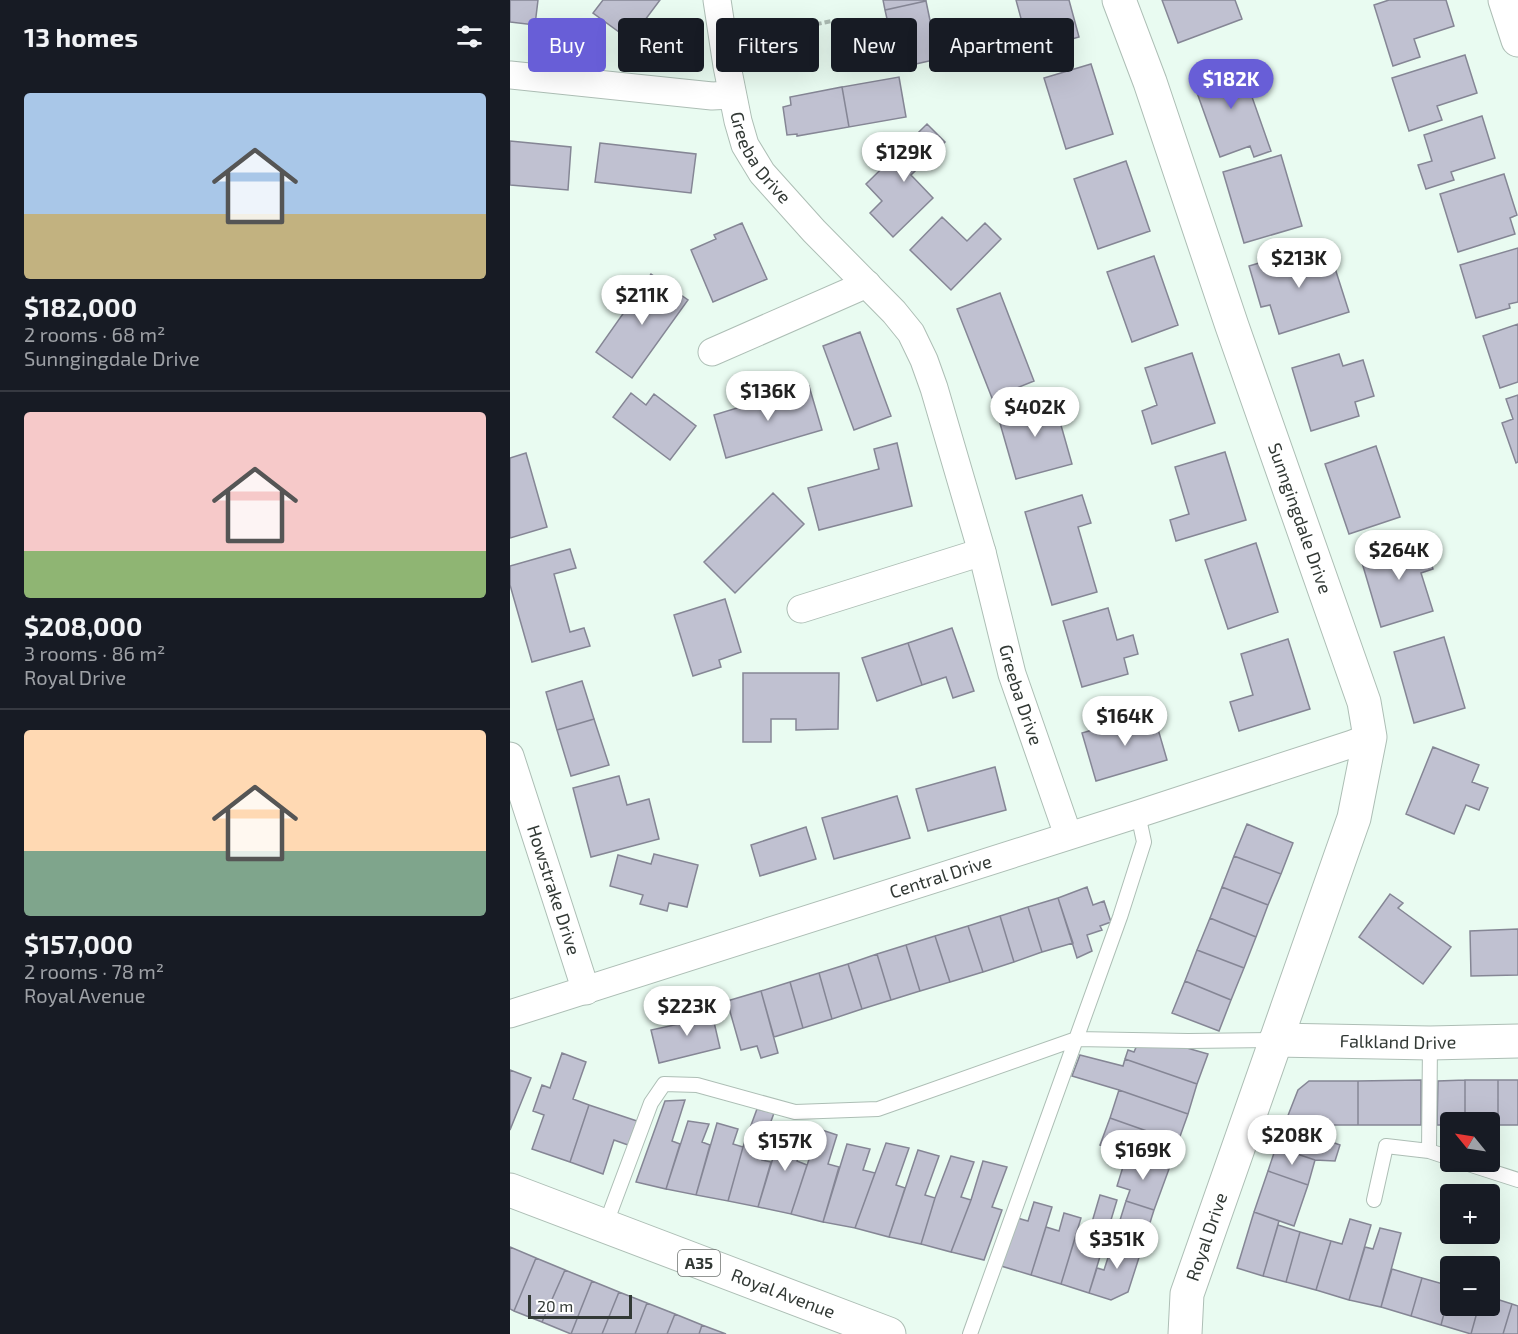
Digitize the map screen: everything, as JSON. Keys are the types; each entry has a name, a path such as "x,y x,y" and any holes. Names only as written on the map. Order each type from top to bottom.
{"main road":[{"name":"Sunngingdale Drive","path":"1119,0 1150,82 1232,326 1364,702 1370,736 1354,818 1276,1040"},
{"path":"1505,0 1518,40"},
{"name":"Falkland Drive","path":"1276,1040 1430,1043 1518,1041"},
{"name":"Royal Drive","path":"1185,1334 1187,1294 1276,1040"},
{"name":"Royal Avenue","path":"510,1191 889,1334"}],"street":[{"name":"Greeba Drive","path":"717,0 720,18"},
{"name":"Greeba Drive","path":"729,72 745,145 762,173 814,231 894,312 911,333 924,360 982,552 1012,674 1068,835"},
{"path":"510,75 712,96 732,95"},
{"path":"712,352 867,284"},
{"path":"801,609 982,552"},
{"name":"Central Drive","path":"510,1014 1138,814 1352,744 1370,736"},
{"name":"Howstrake Drive","path":"510,756 586,991"}],"lane":[{"path":"970,1334 1120,917 1144,842 1138,814"},
{"path":"604,1227 651,1103 664,1084 697,1085 795,1112 878,1109 1076,1039 1276,1040"},
{"path":"1429,1151 1430,1043"},
{"path":"1374,1200 1386,1146 1429,1151 1440,1155"},
{"path":"1493,1172 1518,1180"}],"building":[{"path":"510,0 538,0 536,18 528,18 528,24 510,22"},
{"path":"603,0 660,0 646,18 618,18 618,31 606,22 606,18 600,18 593,13"},
{"path":"883,0 926,0 926,1 885,10"},
{"path":"1016,0 1069,0 1074,18 1021,18"},
{"path":"1162,0 1235,0 1242,19 1178,43"},
{"path":"1389,0 1446,0 1454,26 1414,39 1420,57 1393,66 1374,5"},
{"path":"926,1 930,18 929,61 917,64 917,18 887,18 885,10"},
{"path":"1074,18 1079,37 1074,38"},
{"path":"1465,55 1477,93 1437,106 1442,120 1409,131 1392,78"},
{"path":"1239,60 1271,151 1254,157 1250,146 1220,157 1191,76"},
{"path":"1091,64 1113,134 1066,149 1044,78 1064,72 1074,72 1074,69"},
{"path":"899,77 906,117 849,127 842,87"},
{"path":"842,87 849,127 797,136 797,134 787,135 783,107 791,105 790,97"},
{"path":"1482,116 1495,158 1451,172 1454,180 1426,189 1418,165 1432,161 1424,135"},
{"path":"927,124 945,142 911,175 933,198 893,237 870,213 882,201 866,184"},
{"path":"510,141 571,147 568,190 510,185"},
{"path":"600,143 696,154 691,193 595,182"},
{"path":"1281,155 1302,226 1244,243 1223,172"},
{"path":"1126,161 1150,231 1098,249 1074,179"},
{"path":"1504,174 1517,215 1510,218 1515,234 1458,252 1440,194"},
{"path":"942,217 967,241 985,223 1001,239 951,290 910,250"},
{"path":"742,223 767,279 713,302 691,250 716,239 714,235"},
{"path":"1319,245 1325,264 1333,262 1349,312 1279,334 1270,305 1261,307 1249,266"},
{"path":"1518,248 1518,302 1509,304 1510,308 1476,318 1460,265"},
{"path":"1154,256 1178,325 1132,342 1107,272"},
{"path":"651,274 688,300 632,378 596,352"},
{"path":"1000,293 1034,381 992,398 957,309"},
{"path":"1518,324 1518,382 1500,388 1483,336"},
{"path":"860,332 891,416 854,430 823,346"},
{"path":"1192,353 1215,423 1152,444 1142,411 1157,405 1145,368"},
{"path":"1339,354 1343,366 1363,360 1374,396 1355,402 1359,416 1311,431 1292,368"},
{"path":"809,386 822,430 726,458 714,415"},
{"path":"631,393 646,405 654,394 696,426 670,460 613,417"},
{"path":"1518,395 1518,462 1516,463 1502,423 1513,419 1506,399"},
{"path":"1053,397 1072,464 1016,479 997,413"},
{"path":"897,443 912,506 819,530 808,488 879,469 874,449"},
{"path":"1376,446 1400,517 1349,534 1325,464"},
{"path":"1225,452 1246,520 1176,541 1170,520 1189,514 1175,467"},
{"path":"526,453 547,527 510,538 510,458"},
{"path":"773,493 804,524 735,593 704,562"},
{"path":"1082,495 1091,523 1078,527 1097,592 1052,605 1025,512"},
{"path":"1423,537 1433,569 1421,573 1433,611 1381,627 1360,556"},
{"path":"1256,543 1278,612 1228,629 1205,560"},
{"path":"570,549 576,568 554,574 570,632 584,628 590,646 532,662 510,585 510,566"},
{"path":"725,599 741,652 719,660 721,667 693,676 674,615"},
{"path":"1108,608 1117,640 1133,635 1138,654 1124,658 1128,674 1082,687 1063,621"},
{"path":"952,628 974,691 953,698 946,677 922,685 908,643"},
{"path":"1444,637 1465,708 1414,723 1394,652"},
{"path":"1288,639 1310,709 1239,731 1230,702 1253,695 1241,654"},
{"path":"908,643 922,685 877,701 862,658"},
{"path":"743,673 839,673 838,729 796,730 796,719 771,719 771,742 743,742"},
{"path":"582,681 594,719 557,730 546,692"},
{"path":"1153,712 1167,760 1096,781 1082,733"},
{"path":"594,719 609,765 571,776 557,730"},
{"path":"1433,747 1479,765 1472,782 1488,788 1479,810 1466,805 1454,834 1406,814"},
{"path":"995,767 1006,810 928,831 916,789"},
{"path":"619,776 627,805 649,799 659,839 591,857 573,788"},
{"path":"897,796 910,838 834,859 822,818"},
{"path":"1247,824 1293,843 1281,874 1234,856"},
{"path":"806,827 816,859 760,876 751,845"},
{"path":"654,854 698,865 687,907 669,903 667,911 640,904 643,895 610,886 618,855 651,864"},
{"path":"1234,856 1281,874 1268,905 1222,887"},
{"path":"1087,887 1093,905 1104,901 1111,922 1100,926 1102,930 1087,935 1092,951 1077,958 1058,898"},
{"path":"1222,887 1268,905 1256,937 1210,918"},
{"path":"1390,894 1403,903 1398,908 1451,947 1423,984 1359,937"},
{"path":"1058,898 1073,943 1042,952 1028,907"},
{"path":"1028,907 1042,952 1014,962 1000,916"},
{"path":"1000,916 1014,962 983,972 968,926"},
{"path":"1210,918 1256,937 1244,968 1197,950"},
{"path":"968,926 983,972 950,982 935,936"},
{"path":"1518,929 1518,975 1471,976 1470,931"},
{"path":"935,936 950,982 920,991 906,945"},
{"path":"906,945 920,991 891,1000 877,954"},
{"path":"1197,950 1244,968 1231,1000 1185,981"},
{"path":"877,954 891,1000 862,1009 848,964"},
{"path":"848,964 862,1009 832,1019 819,973"},
{"path":"819,973 832,1019 803,1028 790,982"},
{"path":"1185,981 1231,1000 1219,1031 1172,1013"},
{"path":"790,982 803,1028 774,1037 761,991"},
{"path":"761,991 778,1053 761,1058 757,1046 741,1050 727,1001"},
{"path":"711,1009 720,1048 659,1063 651,1030 679,1024 677,1017"},
{"path":"1137,1045 1187,1048 1208,1054 1197,1084 1125,1059 1128,1050 1134,1052"},
{"path":"562,1053 586,1062 573,1099 589,1105 570,1162 532,1149 544,1115 533,1111 542,1085 550,1088"},
{"path":"1080,1055 1123,1066 1125,1059 1197,1084 1188,1114 1072,1076"},
{"path":"510,1070 531,1078 510,1130"},
{"path":"1421,1080 1421,1125 1358,1125 1358,1081"},
{"path":"1465,1080 1465,1112 1440,1112 1440,1125 1437,1125 1438,1081"},
{"path":"1465,1080 1498,1080 1498,1112 1465,1112"},
{"path":"1498,1080 1518,1080 1518,1125 1500,1125 1500,1112 1498,1112"},
{"path":"1309,1081 1358,1081 1358,1125 1308,1126 1287,1118 1298,1090"},
{"path":"1119,1090 1188,1114 1178,1142 1110,1118"},
{"path":"685,1100 672,1141 680,1144 666,1189 636,1182 665,1101"},
{"path":"589,1105 637,1121 628,1145 614,1140 603,1174 570,1162"},
{"path":"757,1109 774,1113 765,1138 770,1139 762,1160 771,1162 758,1207 728,1201 743,1147"},
{"path":"1110,1118 1178,1142 1169,1169 1100,1145"},
{"path":"1287,1118 1324,1131 1321,1138 1340,1145 1335,1161 1315,1160 1276,1147"},
{"path":"688,1121 709,1124 702,1142 710,1145 696,1195 666,1189"},
{"path":"784,1122 806,1130 797,1161 807,1165 791,1214 758,1207"},
{"path":"717,1123 738,1129 733,1144 743,1147 728,1201 696,1195"},
{"path":"819,1129 837,1135 828,1164 839,1167 823,1222 791,1214"},
{"path":"886,1143 909,1148 896,1185 905,1188 889,1237 855,1228"},
{"path":"847,1144 870,1149 863,1170 875,1173 855,1228 823,1222"},
{"path":"1276,1147 1315,1160 1308,1185 1268,1171"},
{"path":"918,1150 939,1156 925,1195 935,1198 921,1244 889,1237"},
{"path":"1127,1154 1169,1169 1154,1210 1126,1201 1130,1190 1117,1186"},
{"path":"951,1156 974,1162 961,1197 971,1200 951,1252 921,1244"},
{"path":"983,1161 1007,1167 992,1207 1002,1210 984,1260 951,1252"},
{"path":"1268,1171 1308,1185 1294,1226 1254,1212"},
{"path":"1100,1195 1117,1200 1089,1293 1061,1284 1076,1235 1087,1239"},
{"path":"1126,1201 1154,1210 1143,1245 1115,1236"},
{"path":"1034,1202 1052,1207 1031,1275 1001,1266 1017,1218 1028,1221"},
{"path":"1254,1212 1279,1221 1263,1276 1237,1268"},
{"path":"1064,1213 1081,1218 1061,1284 1031,1275 1046,1227 1059,1231"},
{"path":"1350,1219 1371,1225 1349,1300 1316,1290 1331,1241 1342,1244"},
{"path":"1278,1225 1300,1232 1286,1282 1263,1276"},
{"path":"1380,1228 1401,1233 1381,1307 1349,1300 1365,1247 1373,1249"},
{"path":"1300,1232 1331,1241 1316,1290 1286,1282"},
{"path":"1115,1236 1143,1245 1128,1292 1111,1300 1089,1293 1097,1268 1104,1270"},
{"path":"510,1247 536,1258 514,1311 510,1309"},
{"path":"536,1258 565,1270 542,1322 514,1311"},
{"path":"1392,1269 1422,1278 1411,1316 1381,1307"},
{"path":"565,1270 592,1281 571,1334 542,1322"},
{"path":"1422,1278 1440,1283 1440,1316 1443,1316 1441,1325 1411,1316"},
{"path":"592,1281 619,1292 602,1334 571,1334"},
{"path":"619,1292 647,1303 635,1334 602,1334"},
{"path":"1500,1300 1512,1304 1503,1334 1471,1334 1476,1316 1500,1316"},
{"path":"647,1303 675,1314 667,1334 635,1334"},
{"path":"1512,1304 1518,1306 1518,1334 1503,1334"},
{"path":"675,1314 702,1325 699,1334 667,1334"},
{"path":"1443,1316 1476,1316 1471,1334 1441,1325"},
{"path":"702,1325 726,1334 699,1334"}]}
